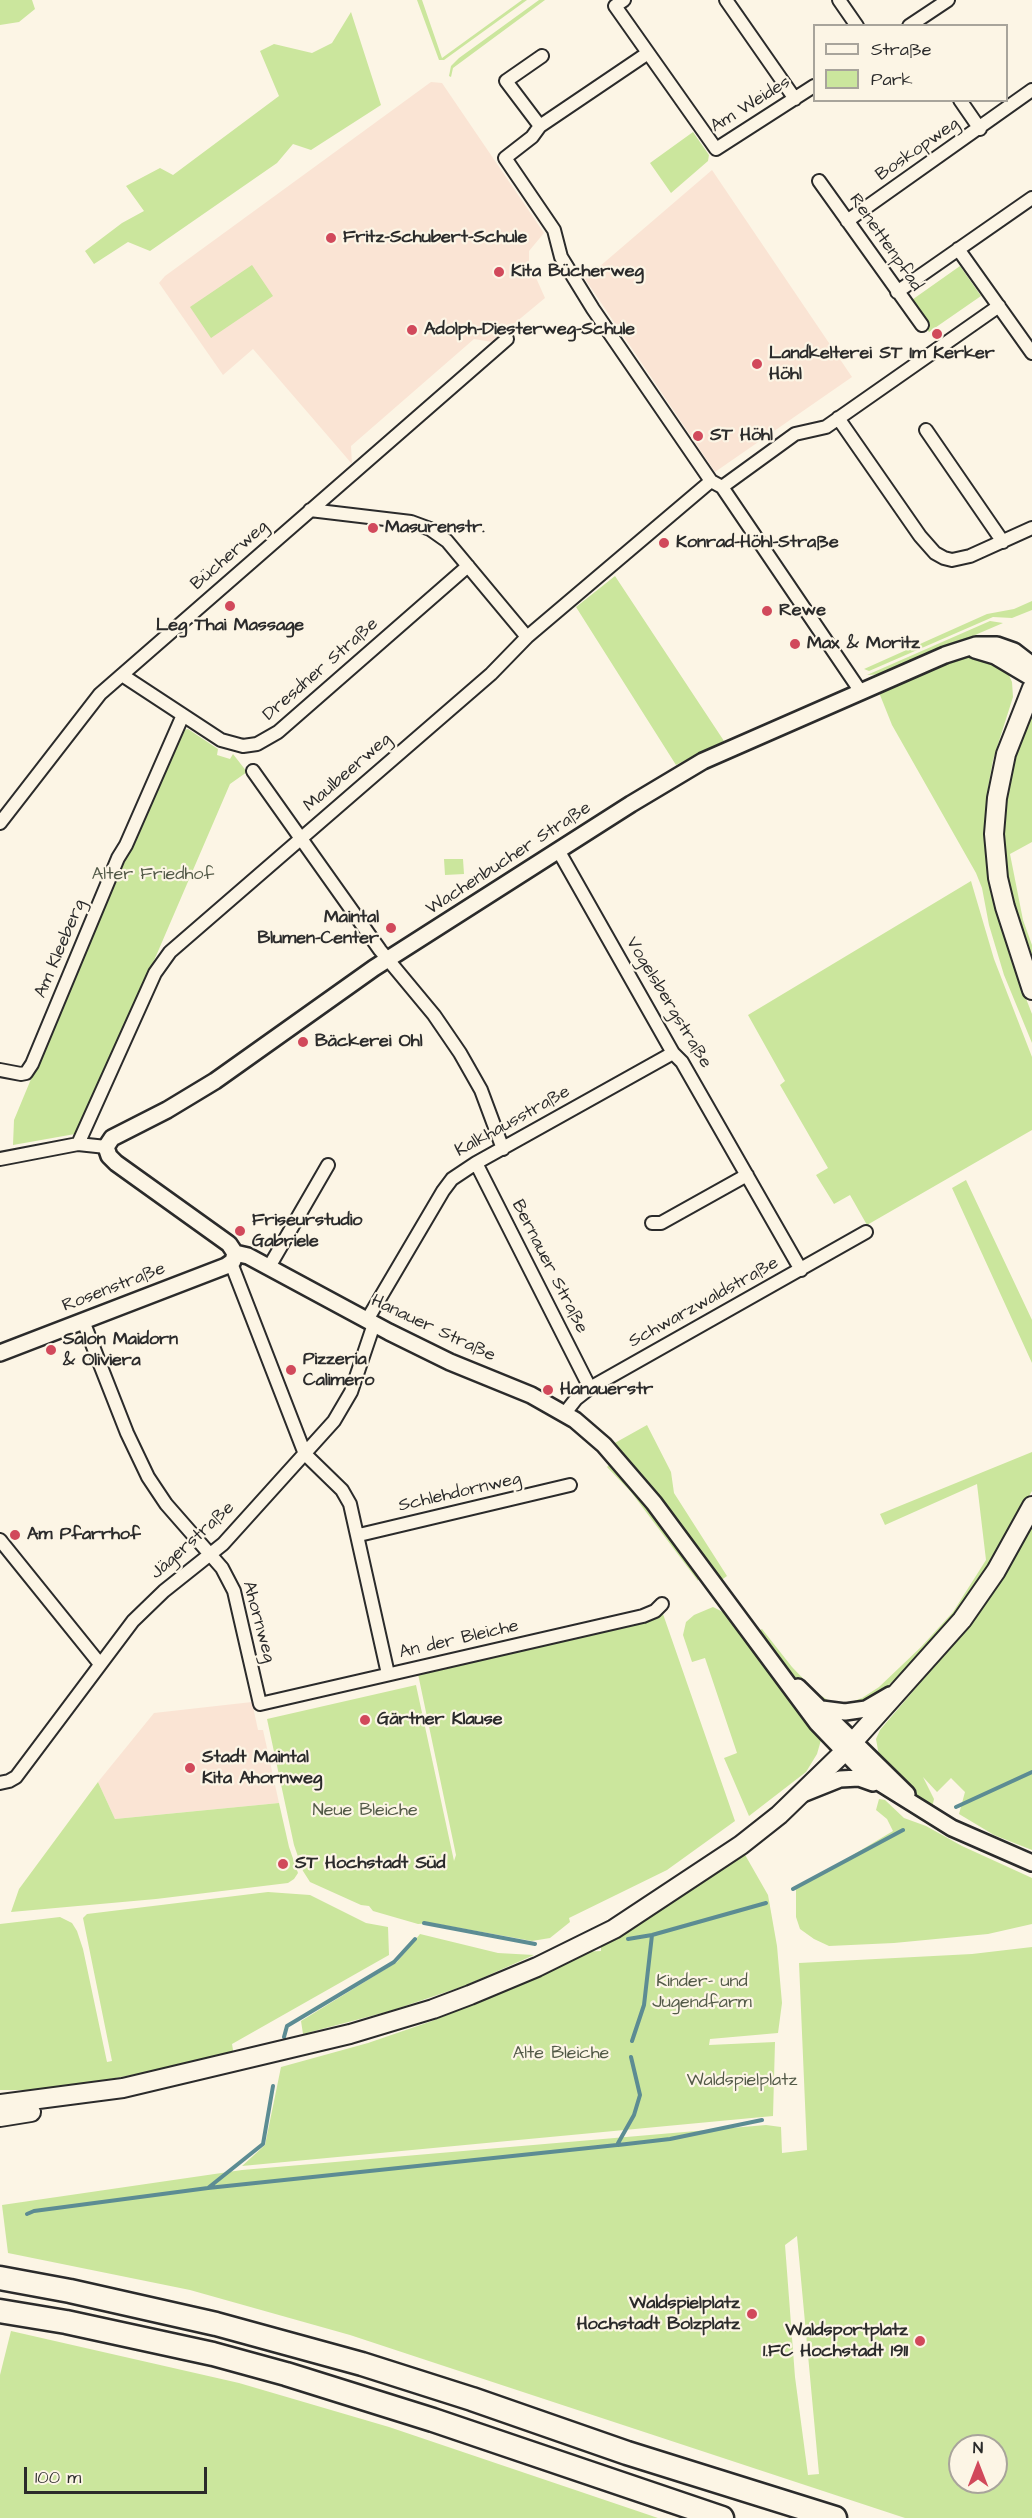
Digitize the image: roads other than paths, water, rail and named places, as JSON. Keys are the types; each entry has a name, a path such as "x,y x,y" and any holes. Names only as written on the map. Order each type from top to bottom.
{"highway":[{"path":"0,2278 91,2295 216,2324 362,2364 472,2399 627,2453 835,2518"},
{"path":"0,2311 66,2322 286,2374 433,2420 722,2518"}],"main road":[{"path":"1032,688 1006,754 997,798 994,834 1001,892 1010,928 1032,990"},
{"path":"0,2117 69,2104 123,2088 350,2034 434,2009 520,1975 583,1946 643,1912 741,1845 800,1796 849,1747 962,1620 996,1571 1032,1506"},
{"path":"0,2104 123,2088"}],"street":[{"name":"Am Weides","path":"624,0 615,6 716,149 813,87"},
{"path":"726,0 795,99"},
{"path":"839,0 856,24"},
{"path":"912,24 948,0"},
{"path":"648,52 540,126 532,137 505,158 555,230 561,257 575,280 861,692"},
{"path":"540,126 506,81 542,56"},
{"name":"Boskopweg","path":"847,221 1032,90"},
{"name":"Boskopweg","path":"961,102 980,129"},
{"name":"Renettenpfad","path":"819,181 922,325"},
{"path":"897,292 1032,198"},
{"path":"958,249 1032,353"},
{"name":"Maulbeerweg","path":"78,1144 163,961 178,944 491,674 527,637 716,484 795,434 826,427 999,306"},
{"name":"Bücherweg","path":"0,823 100,694 507,339"},
{"path":"838,418 920,536 935,553 944,558 959,559 1032,528"},
{"path":"926,430 1003,542"},
{"path":"310,510 411,522 424,526 447,541 527,637"},
{"name":"Dresdner Straße","path":"122,675 217,738 230,744 249,746 267,740 468,566"},
{"name":"Wachenbucher Straße","path":"106,1147 112,1138 215,1081 389,959 702,761 960,650 976,645 1006,648 1032,647"},
{"path":"1006,648 1021,655 1032,671"},
{"path":"960,650 985,652 1032,678"},
{"name":"Am Kleeberg","path":"0,1070 21,1074 26,1073 32,1064 118,858 126,845 183,715"},
{"path":"253,771 380,950 434,1015 466,1063 481,1090 503,1149"},
{"name":"Vogelsbergstraße","path":"558,850 673,1053 682,1062 801,1270"},
{"name":"Kalkhausstraße","path":"305,1454 346,1404 371,1322 446,1185 459,1173 476,1163 673,1053"},
{"path":"0,1159 78,1144 106,1147"},
{"name":"Hanauer Straße","path":"106,1147 109,1156 116,1162 229,1244 233,1258 248,1256 450,1362 531,1395 565,1413 604,1445 654,1503 816,1723 849,1747"},
{"name":"Bernauer Straße","path":"476,1163 590,1388"},
{"path":"269,1267 328,1165"},
{"path":"652,1222 661,1223 747,1175"},
{"name":"Schwarzwaldstraße","path":"565,1413 576,1399 590,1388 866,1232"},
{"path":"233,1258 305,1454 346,1495 352,1510 388,1674"},
{"name":"Rosenstraße","path":"0,1353 233,1258"},
{"name":"Ahornweg","path":"83,1321 142,1467 166,1504 222,1568 236,1597 260,1704"},
{"name":"Jägerstraße","path":"0,1783 16,1777 100,1664 143,1611 164,1591 223,1544 305,1454"},
{"name":"Schlehdornweg","path":"359,1535 570,1485"},
{"path":"0,1540 100,1664"},
{"name":"An der Bleiche","path":"260,1704 643,1616 655,1611 662,1604"},
{"name":"Hanauer Straße","path":"778,1669 822,1709 849,1747"},
{"path":"822,1709 845,1712 866,1709 901,1689"},
{"path":"849,1747 867,1775 886,1788"},
{"path":"849,1747 917,1804 952,1828 1032,1863"},
{"path":"800,1796 831,1781 859,1778 886,1788 917,1804"},
{"path":"0,2096 24,2101"}],"waterway":[{"path":"956,1807 1032,1772"},
{"path":"793,1889 903,1830"},
{"path":"628,1939 652,1935 766,1903"},
{"path":"424,1923 535,1944"},
{"path":"632,2041 644,2005 652,1935"},
{"path":"284,2037 287,2026 394,1962 415,1939"},
{"path":"208,2188 617,2145 634,2115 640,2095 631,2057"},
{"path":"27,2214 34,2211 208,2188 263,2144 273,2086"},
{"path":"618,2145 670,2139 762,2120"}],"place":[{"name":"Fritz-Schubert-Schule","path":"331,238"},
{"name":"Kita Bücherweg","path":"499,272"},
{"name":"Adolph-Diesterweg-Schule","path":"412,330"},
{"name":"ST Im Kerker","path":"937,334"},
{"name":"Landkelterei Höhl","path":"757,364"},
{"name":"ST Höhl","path":"698,436"},
{"name":"Masurenstr.","path":"373,528"},
{"name":"Konrad-Höhl-Straße","path":"664,543"},
{"name":"Leg Thai Massage","path":"230,606"},
{"name":"Rewe","path":"767,611"},
{"name":"Max & Moritz","path":"795,644"},
{"name":"Maintal Blumen-Center","path":"391,928"},
{"name":"Bäckerei Ohl","path":"303,1042"},
{"name":"Friseurstudio Gabriele","path":"240,1231"},
{"name":"Salon Maidorn & Oliviera","path":"51,1350"},
{"name":"Pizzeria Calimero","path":"291,1370"},
{"name":"Hanauerstr","path":"548,1390"},
{"name":"Am Pfarrhof","path":"15,1535"},
{"name":"Gärtner Klause","path":"365,1720"},
{"name":"Stadt Maintal Kita Ahornweg","path":"190,1768"},
{"name":"ST Hochstadt Süd","path":"283,1864"},
{"name":"Waldspielplatz Hochstadt Bolzplatz","path":"752,2314"},
{"name":"Waldsportplatz 1.FC Hochstadt 1911","path":"920,2341"}],"park label":[{"name":"Alter Friedhof","path":"153,875"},
{"name":"Neue Bleiche","path":"365,1811"},
{"name":"Kinder- und Jugendfarm","path":"702,1992"},
{"name":"Alte Bleiche","path":"561,2054"},
{"name":"Waldspielplatz","path":"742,2081"}]}
